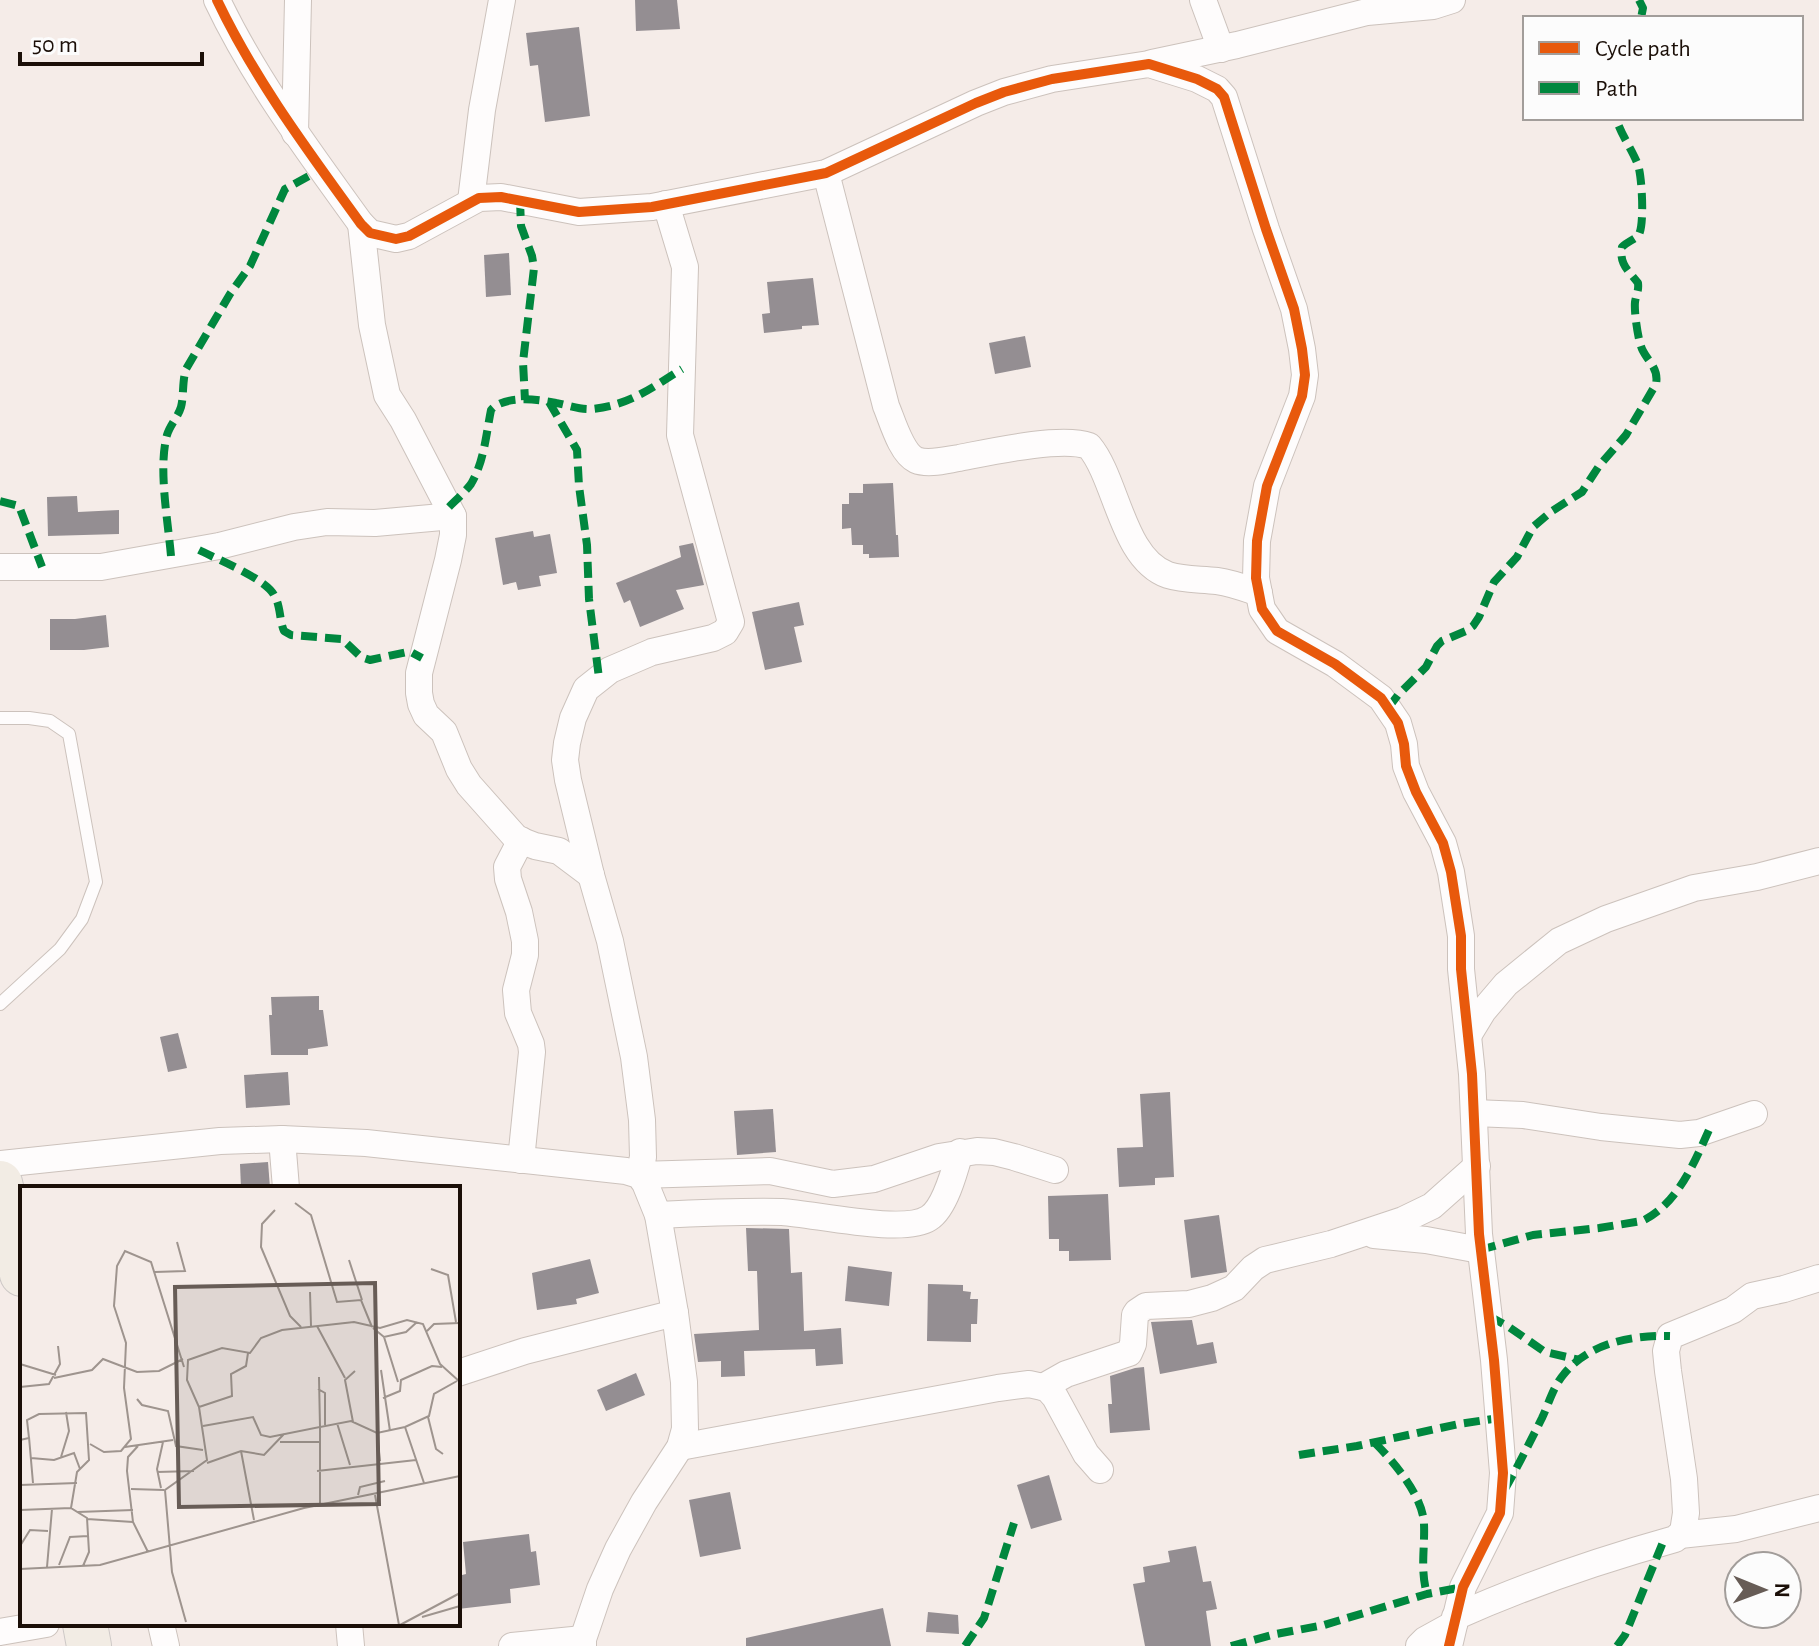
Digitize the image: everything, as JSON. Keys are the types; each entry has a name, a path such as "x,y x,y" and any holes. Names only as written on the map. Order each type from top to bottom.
{"highway":[{"path":"0,1183 20,1266"},
{"path":"85,1626 89,1646"}],"street":[{"path":"217,0 232,31 295,133 361,224 370,233 396,239 409,236 471,201 487,197 579,212 652,207 826,173 1004,92 1052,79 1221,49 1367,12 1433,6 1452,0"},
{"path":"295,133 298,0"},
{"path":"471,201 482,110 502,0"},
{"path":"1203,0 1221,49"},
{"path":"1149,64 1197,79 1217,89 1224,97 1294,309 1305,375 1302,396 1267,486 1257,541 1256,578 1262,609 1277,631 1335,664 1381,698 1398,723 1406,766 1443,843 1451,872 1461,936 1480,1250 1494,1360 1503,1492 1500,1513 1463,1587 1453,1629"},
{"path":"826,173 886,406 897,436 907,452 916,460 935,462 1025,446 1077,443 1089,446 1104,470 1127,529 1144,558 1155,569 1169,576 1234,584 1259,593"},
{"path":"512,1646 583,1642 600,1589 618,1549 680,1447 685,1429 684,1382 658,1215 639,1175 643,1157 642,1120 634,1057 610,941 591,875 565,760 573,718 586,689 610,670 652,652 713,638 725,632 731,622 680,435 685,267 666,204"},
{"path":"361,224 372,325 387,395 453,516 448,560 419,673 421,704 426,715 444,732 469,785 517,839 559,851 591,875"},
{"path":"0,567 101,567 219,546 327,522 375,523 453,516"},
{"path":"521,840 507,867 525,941 525,955 516,990 518,1013 532,1052 521,1160"},
{"path":"1469,1034 1483,1011 1506,984 1559,941 1606,919 1694,888 1757,877 1819,861"},
{"path":"1474,1113 1523,1115 1680,1135 1699,1133 1754,1114"},
{"path":"282,1139 286,1186"},
{"path":"0,1164 220,1141 282,1139 366,1143 626,1171 639,1175 770,1171 833,1184 874,1179 960,1152 994,1152 1055,1170"},
{"path":"658,1215 785,1212 891,1225 922,1221 934,1214 946,1194 960,1152"},
{"path":"1043,1387 1066,1374 1129,1353 1133,1344 1135,1315 1146,1306 1189,1304 1212,1298 1234,1288 1265,1260 1366,1234 1403,1220 1432,1206 1477,1166"},
{"path":"1366,1234 1480,1250"},
{"path":"1419,1646 1425,1640 1453,1629 1510,1593 1680,1535 1685,1523 1684,1479 1666,1351 1670,1336 1733,1310 1752,1296 1819,1278"},
{"path":"460,1372 525,1351 675,1313"},
{"path":"680,1447 1029,1384 1043,1387 1055,1397 1086,1454 1100,1470"},
{"path":"1680,1535 1736,1529 1819,1508"},
{"path":"0,1632 34,1626"},
{"path":"161,1626 166,1646"},
{"path":"349,1626 351,1646"}],"lane":[{"path":"0,718 50,721 69,734 96,882 82,919 60,949 0,1004"}],"building":[{"path":"635,0 677,0 680,29 636,31"},
{"path":"579,27 590,116 545,122 538,65 530,66 526,33"},
{"path":"509,253 511,295 486,297 484,255"},
{"path":"813,278 819,325 764,333 762,314 770,313 767,282"},
{"path":"1025,336 1031,367 995,374 989,343"},
{"path":"893,483 899,557 869,558 869,554 863,554 863,545 852,545 851,528 842,529 842,504 849,504 849,493 863,493 863,484"},
{"path":"77,496 78,512 119,510 119,534 48,536 47,497"},
{"path":"533,531 534,537 550,534 557,573 539,576 541,586 518,590 516,582 503,585 495,538"},
{"path":"693,543 704,585 676,590 684,609 640,627 630,600 624,603 616,583 681,557 679,546"},
{"path":"799,602 804,625 794,627 802,662 765,670 752,612"},
{"path":"106,615 109,647 50,650 50,619"},
{"path":"319,996 319,1010 323,1010 328,1046 308,1049 308,1055 271,1055 271,997"},
{"path":"178,1033 187,1068 168,1072 160,1037"},
{"path":"288,1072 290,1105 246,1108 244,1075"},
{"path":"1170,1092 1174,1177 1155,1178 1155,1185 1119,1187 1117,1148 1143,1147 1140,1094"},
{"path":"773,1109 776,1152 737,1155 734,1111"},
{"path":"268,1162 270,1186 241,1186 240,1164"},
{"path":"1108,1194 1111,1260 1069,1261 1069,1251 1059,1251 1059,1239 1049,1239 1048,1196"},
{"path":"1219,1215 1227,1272 1191,1278 1184,1220"},
{"path":"746,1228 789,1229 791,1273 802,1272 804,1331 841,1328 843,1364 816,1366 815,1349 744,1351 745,1376 721,1377 721,1361 698,1362 694,1334 759,1330 757,1271 748,1271"},
{"path":"590,1259 599,1293 576,1299 577,1304 537,1310 532,1273"},
{"path":"848,1266 892,1272 889,1306 845,1301"},
{"path":"928,1284 963,1285 963,1291 971,1292 970,1299 978,1299 977,1324 971,1324 971,1342 927,1341"},
{"path":"1192,1320 1197,1345 1213,1342 1217,1363 1160,1374 1151,1322"},
{"path":"1144,1367 1150,1430 1110,1433 1110,1376"},
{"path":"636,1373 645,1395 606,1411 597,1390"},
{"path":"1049,1475 1062,1520 1031,1529 1017,1485"},
{"path":"730,1492 741,1549 700,1557 689,1500"},
{"path":"529,1534 531,1552 536,1551 540,1585 510,1589 511,1603 460,1609 460,1576 466,1574 463,1542"},
{"path":"1196,1546 1203,1582 1211,1581 1217,1609 1206,1611 1211,1646 1145,1646 1133,1584 1145,1582 1143,1567 1170,1562 1168,1551"},
{"path":"883,1608 891,1646 746,1646 746,1638"},
{"path":"928,1612 958,1615 959,1634 926,1632"}],"marked path":[{"path":"1639,0 1643,8 1641,16"},
{"path":"1388,708 1426,667 1442,641 1473,626 1494,582 1517,557 1533,527 1582,492 1599,466 1626,435 1656,384 1654,369 1642,349 1638,333 1635,307 1638,283 1625,266 1621,253 1622,247 1638,236 1642,223 1642,202 1636,159 1617,120"},
{"path":"171,556 164,495 164,448 168,431 181,407 186,369 250,266 285,189 322,169"},
{"path":"520,200 521,226 534,268 523,362 525,400"},
{"path":"449,507 469,487 475,476 491,410 497,405 513,400 531,400 583,409 606,407 640,395 682,369"},
{"path":"549,402 577,450 599,678"},
{"path":"0,501 19,506 42,567"},
{"path":"199,550 240,570 269,589 278,604 284,631 291,635 342,639 361,657 370,660 407,652 422,658"},
{"path":"1480,1250 1533,1235 1642,1221 1675,1194 1709,1130"},
{"path":"1489,1316 1545,1352 1580,1360"},
{"path":"1505,1489 1557,1384 1574,1363 1599,1348 1626,1339 1670,1336"},
{"path":"1299,1455 1499,1418"},
{"path":"1375,1443 1399,1470 1419,1502 1424,1524 1423,1568 1427,1594"},
{"path":"965,1646 984,1618 1014,1523"},
{"path":"1617,1646 1625,1635 1663,1542"},
{"path":"1231,1646 1324,1625 1427,1594 1463,1587"}],"cycle path":[{"path":"217,0 248,59 361,224 370,233 396,239 409,236 479,198 501,197 579,212 652,207 826,173 976,103 1052,79 1149,64 1197,79 1217,89 1224,97 1294,309 1305,375 1302,396 1267,486 1257,541 1256,578 1262,609 1277,631 1335,664 1381,698 1398,723 1406,766 1443,843 1461,936 1461,969 1472,1074 1479,1234 1503,1473 1500,1513 1463,1587 1449,1646"}]}
